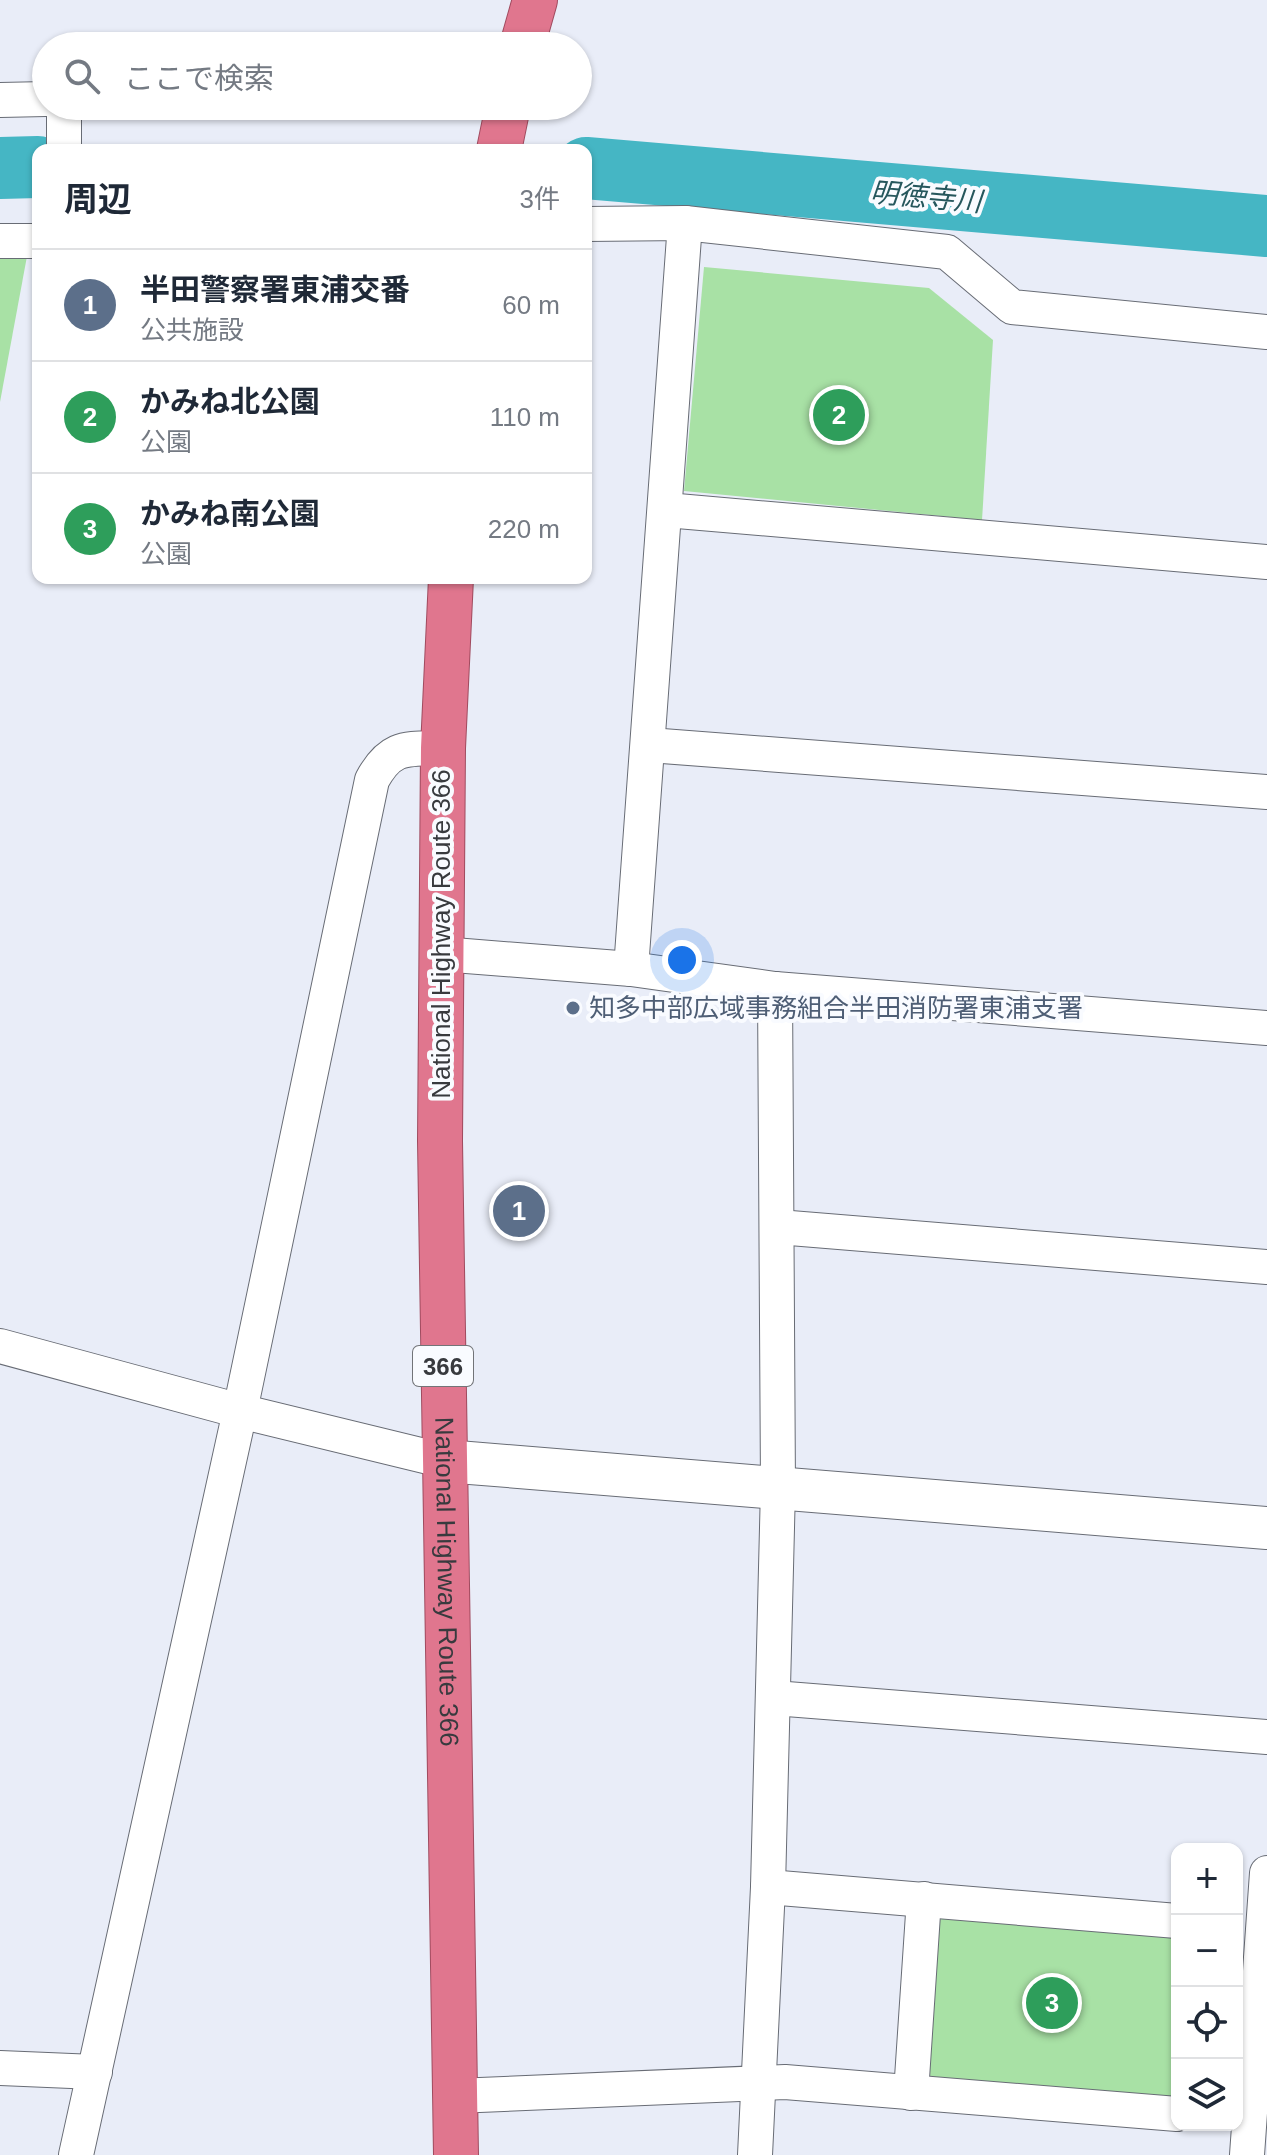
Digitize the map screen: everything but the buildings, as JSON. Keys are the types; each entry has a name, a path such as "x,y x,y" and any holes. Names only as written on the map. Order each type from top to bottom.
{"highway":[{"path":"526,32 535,0"},
{"path":"500,144 505,120"},
{"name":"National Highway Route 366","path":"451,584 443,748 441,954 456,2155"}],"street":[{"path":"0,100 32,99"},
{"path":"64,120 64,144"},
{"path":"592,224 685,223 947,252 1012,307 1267,332"},
{"path":"631,969 685,223"},
{"path":"0,241 32,241"},
{"path":"666,510 1267,562"},
{"path":"649,745 1267,792"},
{"path":"76,2155 240,1411 372,780 381,762 392,753 406,749 443,748"},
{"path":"441,954 631,969 775,989 1267,1028"},
{"path":"755,2155 768,1887 778,1488 775,989"},
{"path":"778,1227 1267,1267"},
{"path":"0,1346 240,1411 445,1461 1267,1528"},
{"path":"774,1698 1267,1737"},
{"path":"1247,2155 1251,2120 1250,1927 1267,1873"},
{"path":"768,1887 1171,1920"},
{"path":"911,2093 924,1899"},
{"path":"0,2068 95,2072"},
{"path":"455,2096 785,2082 1171,2114"}],"green space":[{"path":"0,240 30,240 0,402"},
{"path":"704,267 929,288 993,340 982,520 684,491"},
{"path":"944,1917 1171,1937 1171,2098 931,2079 922,2069 934,1925"}],"waterway":[{"name":"明徳寺川","path":"0,168 32,167"},
{"name":"明徳寺川","path":"592,169 1267,226"}],"place":[{"name":"かみね北公園","path":"839,415"},
{"name":"知多中部広域事務組合半田消防署東浦支署","path":"573,1008"},
{"name":"半田警察署東浦交番","path":"519,1211"},
{"name":"かみね南公園","path":"1052,2003"}]}
